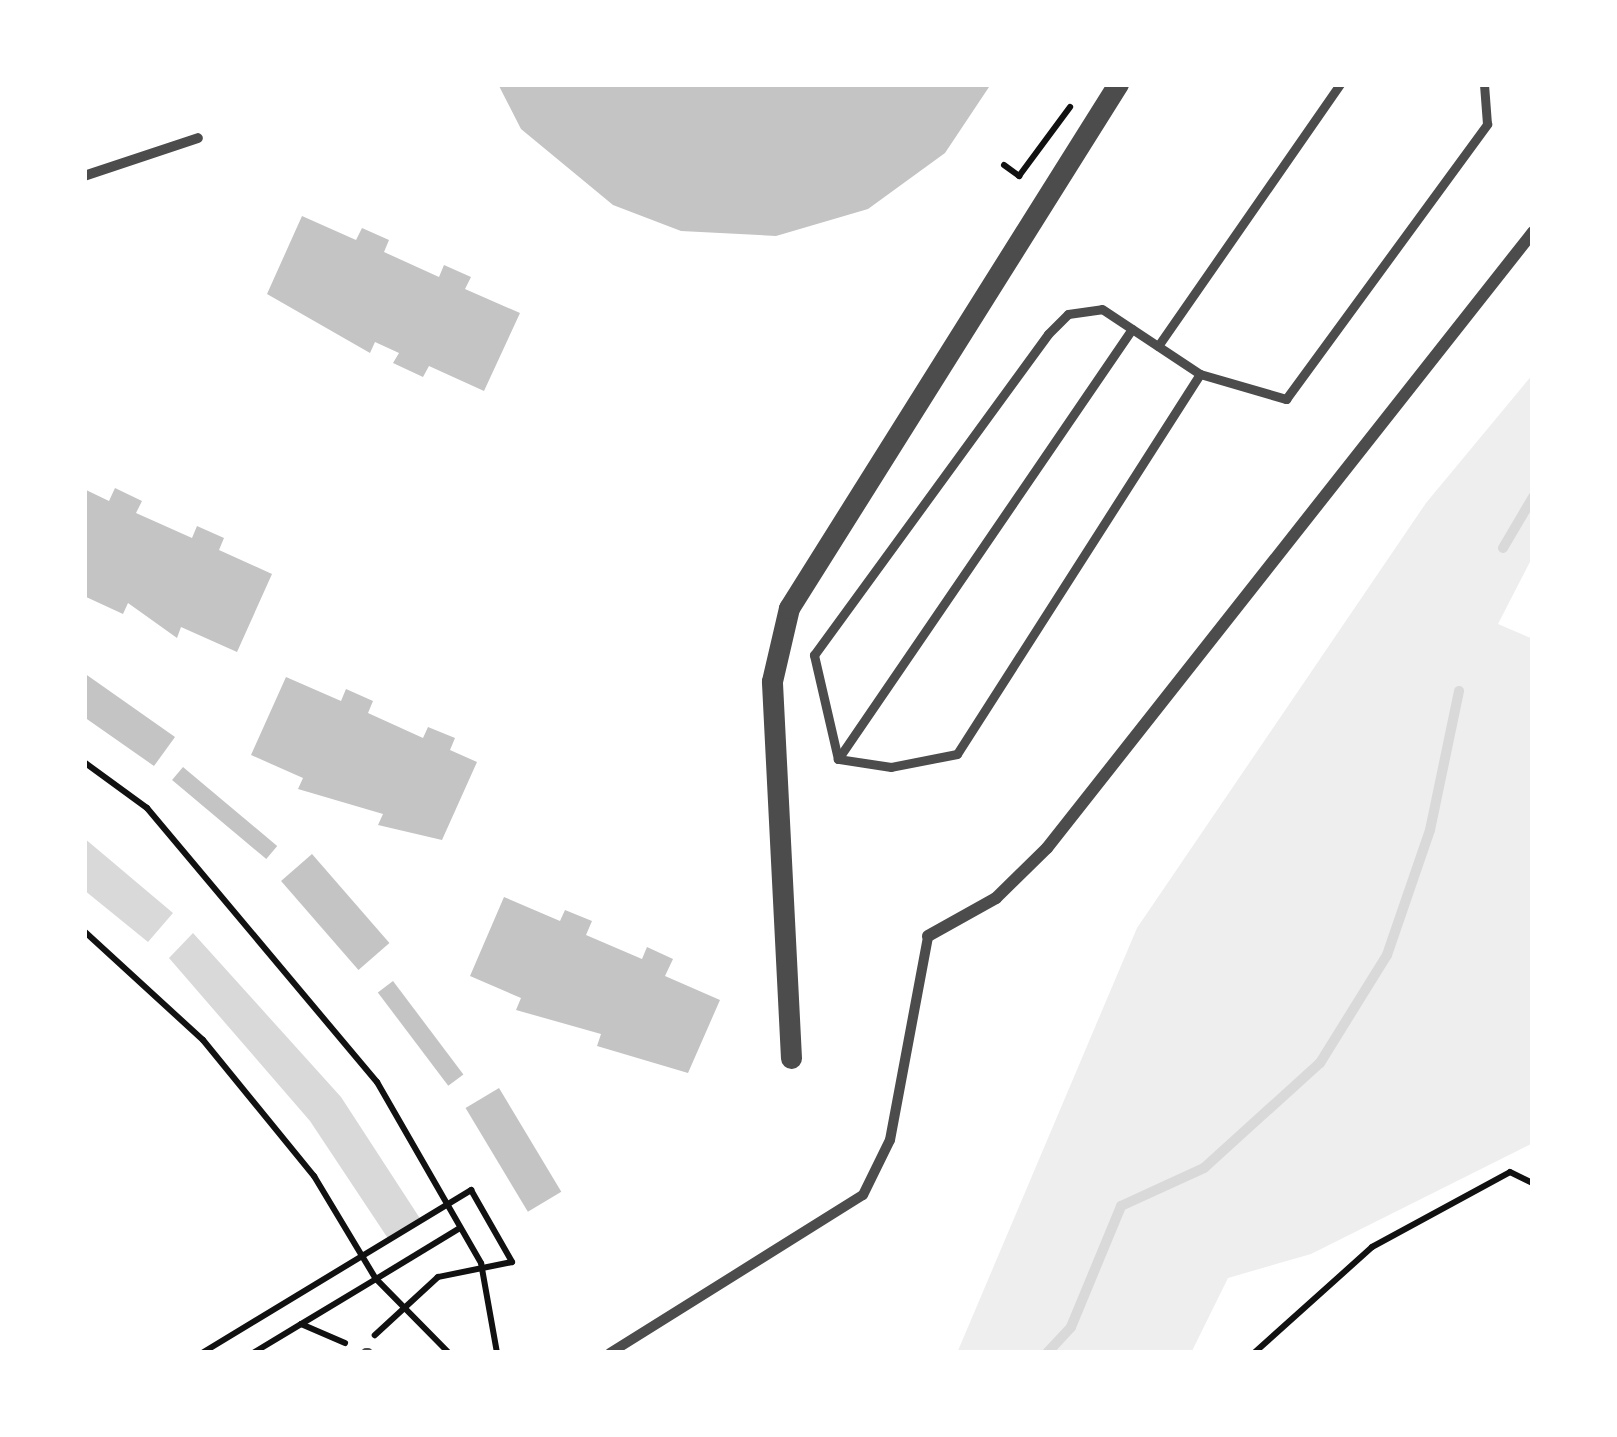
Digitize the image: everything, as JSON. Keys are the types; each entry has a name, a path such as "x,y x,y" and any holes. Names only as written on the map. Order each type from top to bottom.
{"street":[{"path":"791,1058 772,681 789,608 1118,84"},
{"path":"84,176 198,138"},
{"path":"610,1353 863,1196 890,1140 928,936 996,898 1047,848 1533,232"}],"lane":[{"path":"1159,346 1340,84"},
{"path":"838,759 814,655 1048,334 1085,309 1132,329 1200,374 1286,399 1487,124 1484,84"},
{"path":"838,759 1132,329"},
{"path":"838,759 891,767 957,754 1200,374"}],"path":[{"path":"1004,165 1019,176 1033,155"},
{"path":"84,762 147,808 364,1066 481,1263 496,1353"},
{"path":"84,931 217,1056 314,1176 376,1280 449,1353"},
{"path":"1254,1353 1372,1247 1510,1172 1533,1183"},
{"path":"202,1353 471,1190 512,1262 481,1263 400,1304 367,1353 302,1324"},
{"path":"253,1353 460,1228"}],"shaded area":[{"path":"1533,374 1533,556 1498,624 1533,639 1533,1143 1311,1254 1228,1278 1191,1353 957,1353 1137,928 1426,503"},
{"path":"84,838 173,913 148,942 84,890"},
{"path":"193,933 341,1097 421,1220 389,1240 310,1121 169,958"}],"building":[{"path":"498,84 991,84 945,153 868,209 776,236 681,231 613,205 521,129"},
{"path":"302,216 356,240 362,228 389,240 384,252 439,277 444,265 471,277 465,289 520,313 484,391 429,366 423,377 393,363 399,353 375,342 370,353 267,294"},
{"path":"115,488 142,501 136,513 192,538 197,526 224,538 219,550 272,574 237,652 181,627 177,638 128,603 123,614 84,596 84,489 109,501"},
{"path":"84,673 175,737 154,766 84,717"},
{"path":"286,677 341,701 346,689 373,701 368,713 423,738 428,727 455,738 450,750 477,762 442,840 378,825 383,814 298,789 303,778 251,755"},
{"path":"183,767 277,846 266,859 172,780"},
{"path":"312,854 389,943 358,970 281,881"},
{"path":"504,897 560,921 565,910 592,921 586,935 642,959 647,947 673,959 665,976 720,1000 688,1073 597,1046 601,1034 516,1010 521,998 470,976"},
{"path":"393,981 463,1074 448,1086 378,992"},
{"path":"499,1088 561,1192 528,1212 466,1108"}],"waterway":[{"path":"1503,548 1533,497"},
{"path":"1047,1353 1071,1327 1121,1206 1204,1168 1320,1063 1387,955 1430,830 1459,691"}]}
